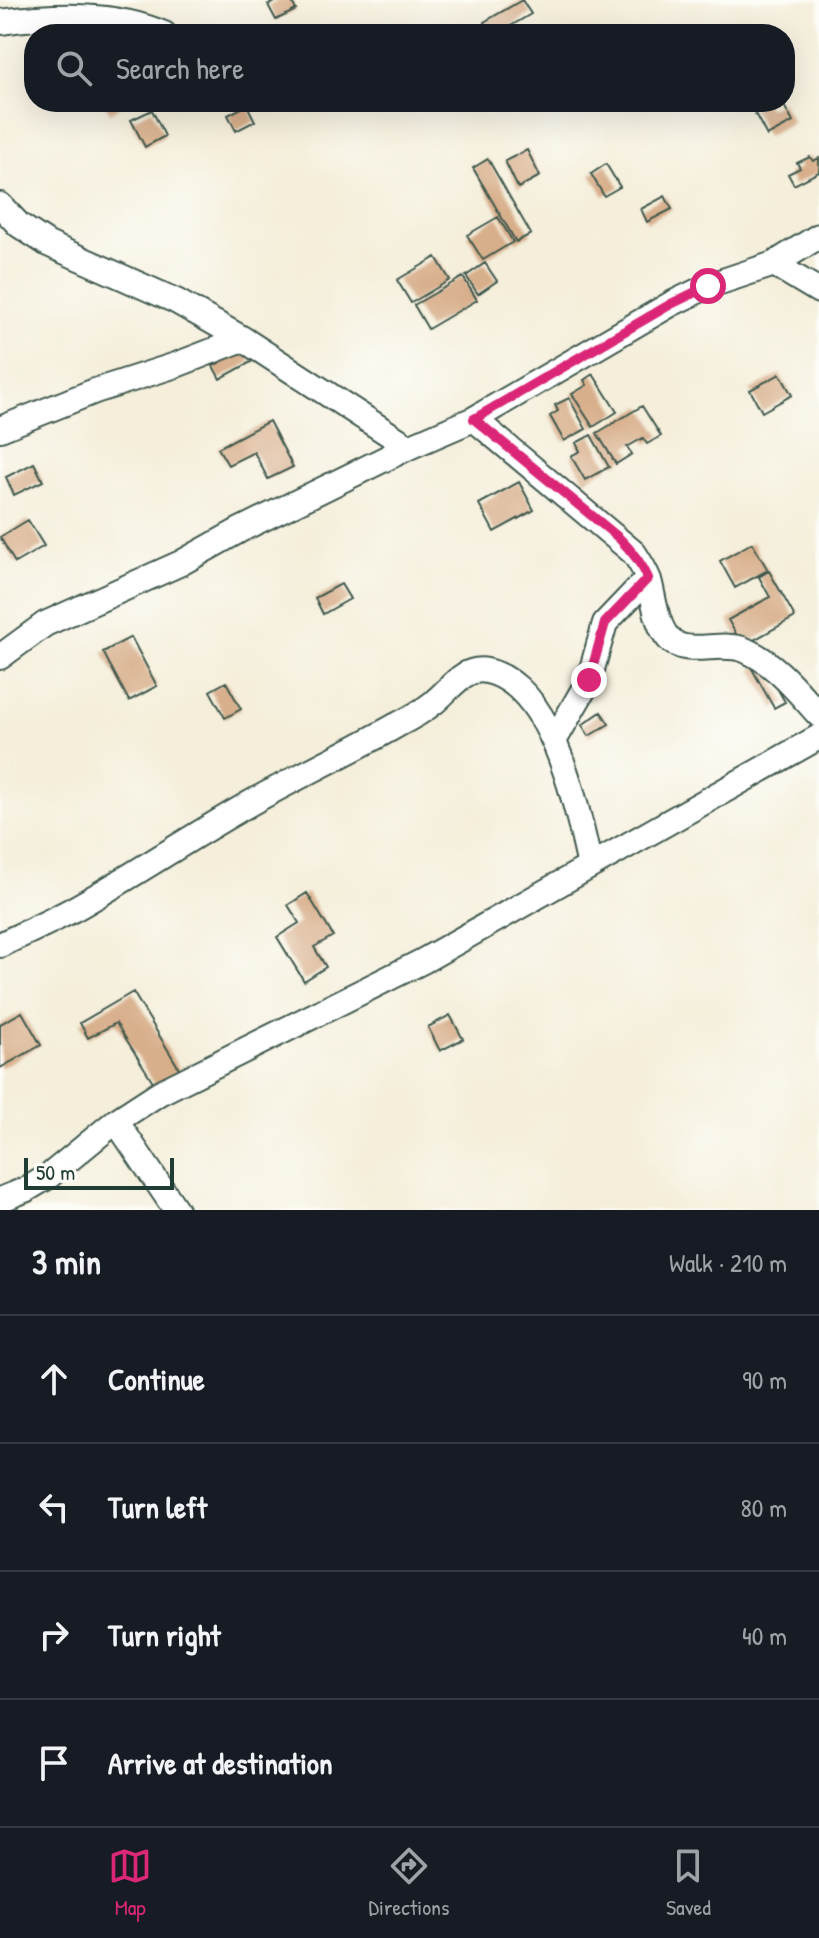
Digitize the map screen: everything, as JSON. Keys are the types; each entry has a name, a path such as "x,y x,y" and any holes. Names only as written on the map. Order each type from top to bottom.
{"street":[{"path":"0,22 102,18 141,12"},
{"path":"0,205 19,225 48,244 176,301 243,339 409,447"},
{"path":"0,657 45,624 181,563 240,530 409,447 474,419 671,304 708,286 774,264 819,236"},
{"path":"774,264 819,291"},
{"path":"0,429 95,391 243,339"},
{"path":"474,419 634,553 648,578 665,634 673,643 688,648 725,644 743,648 776,669 819,715"},
{"path":"554,741 589,680 605,623 648,578"},
{"path":"0,945 79,907 246,805 397,725 433,703 465,674 478,670 507,680 529,699 554,741 576,807 590,866"},
{"path":"0,1200 49,1176 116,1121 159,1093 423,961 819,737"},
{"path":"116,1121 176,1210"}],"building":[{"path":"278,0 291,0 296,10 276,20 268,5"},
{"path":"522,0 531,14 514,24 484,22"},
{"path":"153,112 165,136 145,147 131,120"},
{"path":"250,112 255,121 236,131 228,115"},
{"path":"754,112 788,112 793,122 767,136"},
{"path":"527,150 540,176 518,188 505,161"},
{"path":"810,157 813,161 819,158 819,172 794,185 788,174 800,168 797,163"},
{"path":"488,159 531,234 516,242 473,168"},
{"path":"606,164 620,187 604,196 591,174"},
{"path":"665,196 672,209 647,222 641,209"},
{"path":"498,217 513,242 483,260 467,235"},
{"path":"436,257 450,280 411,303 397,280"},
{"path":"485,263 497,281 478,294 466,276"},
{"path":"463,277 477,300 428,329 414,305"},
{"path":"244,349 251,362 220,379 213,366"},
{"path":"593,374 617,412 593,427 572,394 587,385 584,380"},
{"path":"780,374 792,395 762,412 750,390"},
{"path":"569,398 586,429 564,441 550,416 558,411 555,405"},
{"path":"642,406 661,436 647,444 643,438 627,447 632,454 616,464 597,433"},
{"path":"269,421 293,467 268,479 254,452 228,465 218,448"},
{"path":"591,435 609,467 585,480 571,456 580,451 576,443"},
{"path":"34,463 43,481 14,495 6,477"},
{"path":"519,482 534,510 494,532 479,504"},
{"path":"28,520 44,546 15,563 0,537"},
{"path":"752,543 768,570 735,588 720,561"},
{"path":"769,571 795,617 743,646 728,620 770,597 759,577"},
{"path":"341,584 350,599 323,614 315,598"},
{"path":"131,637 157,686 129,701 103,652"},
{"path":"763,663 785,702 774,708 752,669"},
{"path":"226,682 241,709 225,718 210,691"},
{"path":"601,712 609,724 589,736 582,725"},
{"path":"307,893 333,936 314,947 326,967 304,981 277,937 299,923 288,905"},
{"path":"133,992 180,1070 155,1085 116,1023 88,1038 80,1023"},
{"path":"22,1012 41,1045 0,1068 0,1024"},
{"path":"450,1015 463,1039 440,1051 428,1027"}],"route":[{"path":"589,680 605,623 648,578 634,553 619,538 474,419 671,304 708,286"}]}
